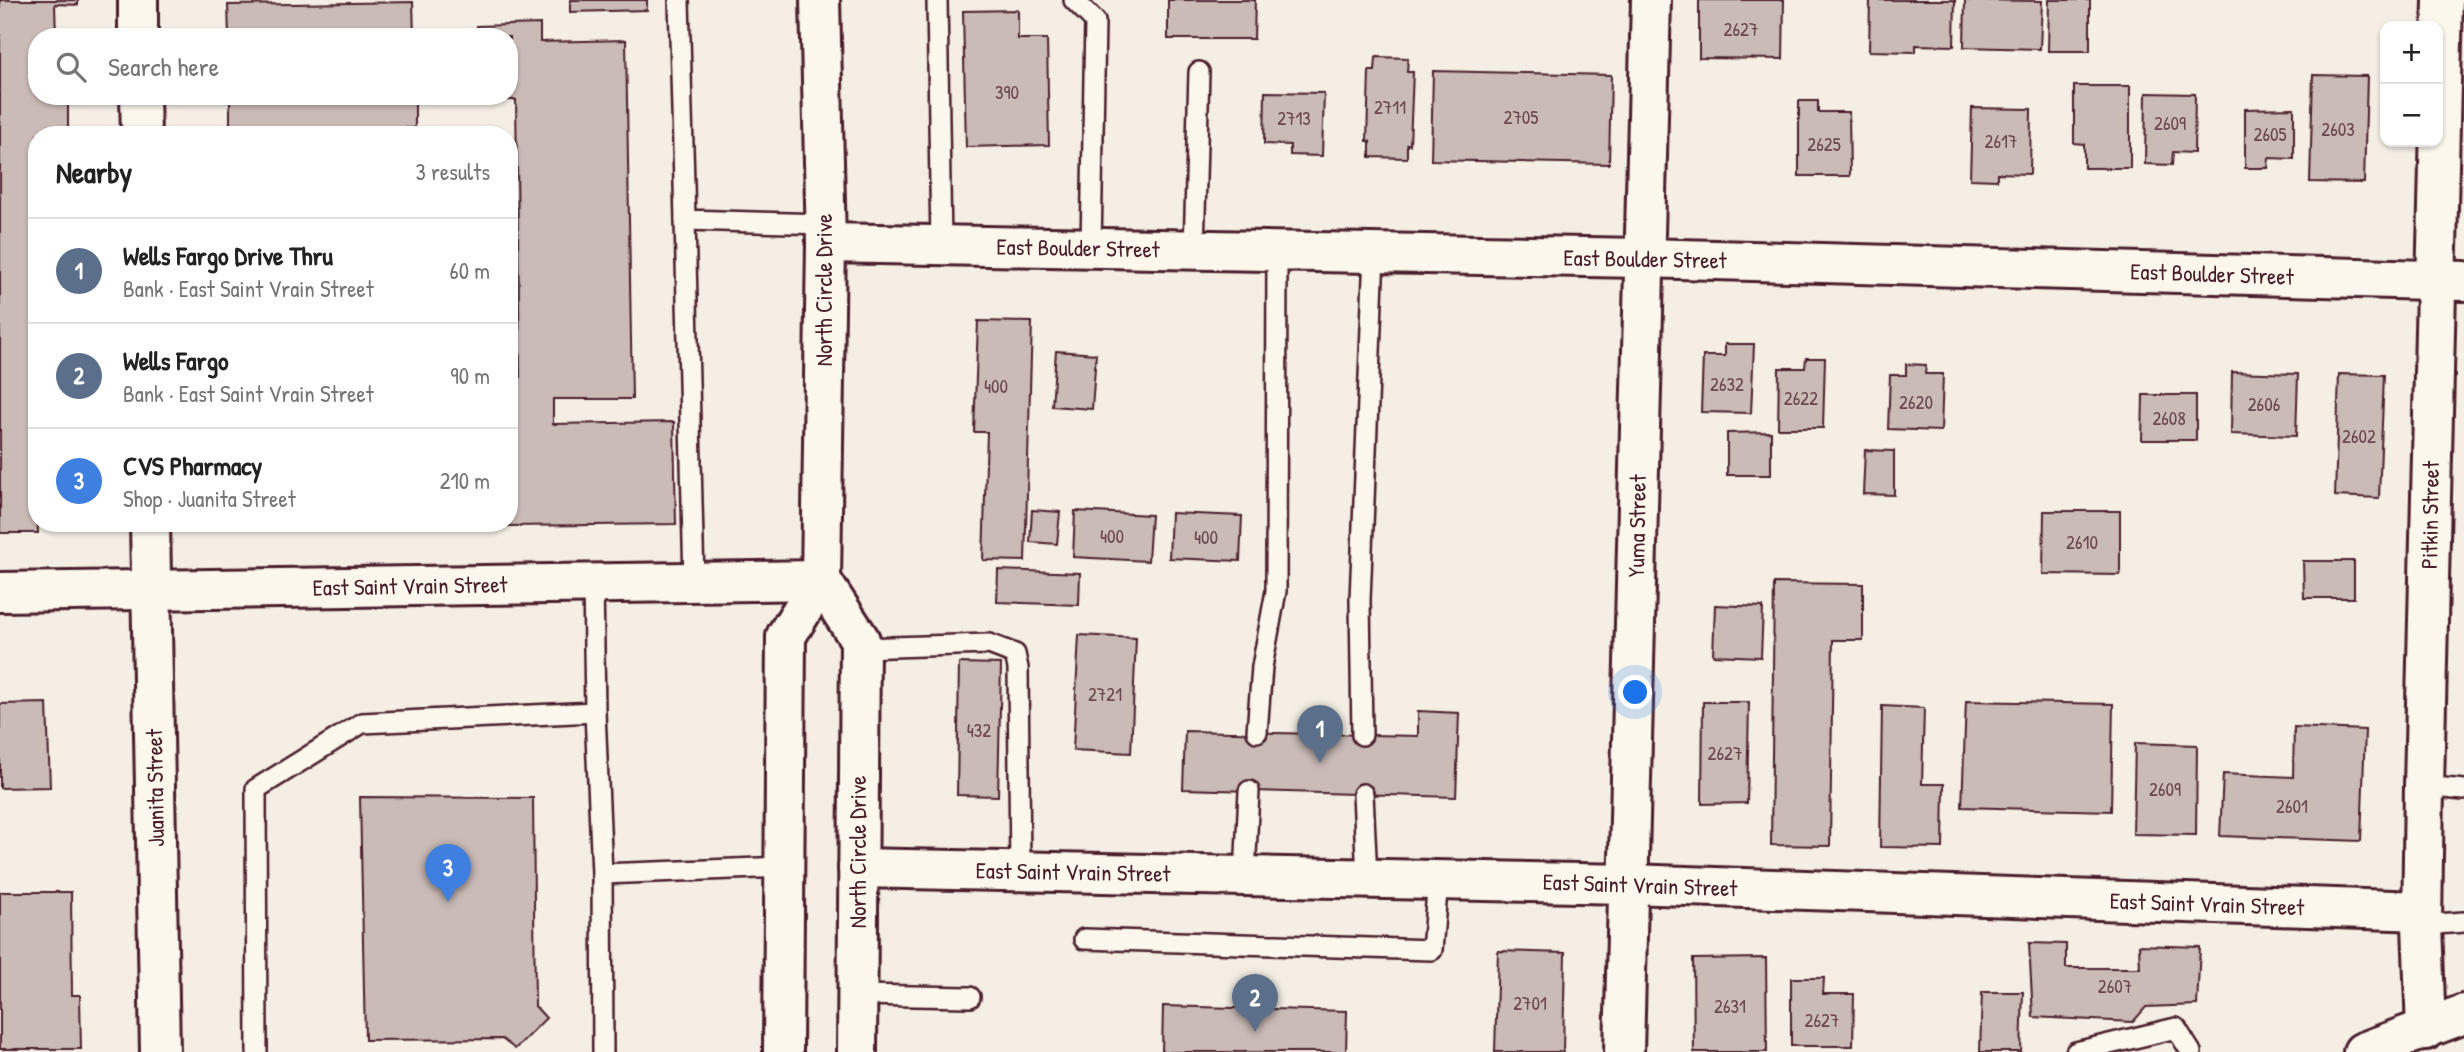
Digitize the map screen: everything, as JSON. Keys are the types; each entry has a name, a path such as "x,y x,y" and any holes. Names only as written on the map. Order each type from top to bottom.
{"street":[{"path":"138,0 138,28"},
{"name":"North Circle Drive","path":"820,0 825,233 821,580 860,640 857,1052"},
{"name":"Yuma Street","path":"1624,1052 1651,0"},
{"name":"Pitkin Street","path":"2429,1041 2422,918 2424,786 2449,281 2443,0"},
{"path":"140,105 141,126"},
{"name":"East Boulder Street","path":"825,233 942,245 1643,258 2449,281"},
{"name":"Juanita Street","path":"150,532 160,1052"},
{"path":"783,1052 786,636 821,580"},
{"name":"East Saint Vrain Street","path":"0,592 821,580"},
{"name":"East Saint Vrain Street","path":"858,868 1629,884 2422,918"},
{"path":"2362,1052 2429,1041 2464,1014"}],"lane":[{"path":"679,0 694,582"},
{"path":"937,0 942,245"},
{"path":"1074,0 1095,21 1090,248"},
{"path":"1194,250 1199,72"},
{"path":"685,220 825,233"},
{"path":"1256,732 1262,667 1276,592 1277,252"},
{"path":"1362,735 1360,600 1374,253"},
{"path":"593,583 602,874 603,1052"},
{"path":"859,648 989,644 1014,654 1018,668 1020,872"},
{"path":"257,1052 256,789 362,723 595,712"},
{"path":"2424,786 2464,790"},
{"path":"1245,876 1250,792"},
{"path":"1363,794 1367,878"},
{"path":"602,874 783,867"},
{"path":"1084,939 1432,950 1438,880"},
{"path":"2422,918 2464,922"},
{"path":"858,995 970,997"},
{"path":"2076,1052 2176,1028 2191,1052"}],"building":[{"path":"0,0 78,0 78,5 55,4 56,28 28,28 28,105 68,105 68,126 28,126 28,532 38,533 0,533"},
{"path":"570,0 647,0 647,10 570,12"},
{"path":"1168,0 1255,0 1254,39 1168,39"},
{"path":"1699,0 1784,0 1783,59 1699,58"},
{"path":"1870,0 1955,0 1954,46 1916,45 1916,52 1869,51"},
{"path":"1965,0 2042,1 2040,49 1964,47"},
{"path":"2049,0 2090,0 2090,51 2048,51"},
{"path":"413,2 414,28 229,28 228,5"},
{"path":"1018,10 1018,39 1047,39 1049,145 966,147 963,11"},
{"path":"540,24 540,42 626,40 632,399 553,399 553,424 674,422 676,524 518,526 518,28 477,26"},
{"path":"1376,57 1408,58 1407,72 1413,72 1407,158 1370,157 1370,141 1367,141 1369,71 1375,71"},
{"path":"1433,71 1611,75 1609,164 1431,160"},
{"path":"2313,75 2367,76 2364,183 2310,182"},
{"path":"2074,86 2130,86 2130,168 2084,168 2084,144 2074,143"},
{"path":"1265,92 1324,93 1322,156 1290,155 1290,145 1264,144"},
{"path":"2146,93 2195,94 2194,153 2173,152 2172,165 2145,164"},
{"path":"1799,101 1818,101 1818,112 1849,112 1850,176 1799,176"},
{"path":"230,105 415,105 415,126 230,126"},
{"path":"1972,108 2031,109 2030,174 1997,173 1997,180 1970,179"},
{"path":"2294,108 2294,159 2269,158 2268,168 2245,168 2245,109"},
{"path":"978,321 1032,322 1025,561 983,560 987,432 974,432"},
{"path":"1725,344 1754,344 1751,413 1701,412 1703,356 1725,356"},
{"path":"1056,351 1096,354 1092,409 1052,406"},
{"path":"1806,358 1825,358 1823,428 1778,428 1779,368 1805,368"},
{"path":"1906,364 1926,365 1925,374 1943,374 1941,431 1888,429 1890,375 1906,375"},
{"path":"2232,372 2298,374 2296,436 2231,434"},
{"path":"2339,374 2384,375 2379,498 2335,496"},
{"path":"2143,395 2196,395 2196,440 2142,440"},
{"path":"1771,432 1771,475 1727,475 1727,433"},
{"path":"1865,450 1894,451 1894,495 1863,494"},
{"path":"1032,510 1060,512 1057,544 1030,542"},
{"path":"1075,511 1151,515 1148,561 1073,557"},
{"path":"2044,511 2120,511 2120,575 2043,574"},
{"path":"1171,513 1242,516 1240,561 1169,558"},
{"path":"2303,561 2354,561 2354,598 2304,598"},
{"path":"998,570 1080,573 1079,605 997,602"},
{"path":"1774,583 1863,584 1863,640 1833,640 1830,846 1771,845"},
{"path":"1715,605 1763,607 1761,657 1713,655"},
{"path":"1079,635 1136,638 1131,753 1073,750"},
{"path":"959,663 1001,664 998,796 957,795"},
{"path":"1966,701 2113,704 2111,811 1962,807"},
{"path":"1703,702 1749,702 1747,803 1702,804"},
{"path":"47,703 50,787 0,788 0,704"},
{"path":"1882,706 1924,708 1922,784 1944,784 1943,848 1880,847"},
{"path":"1418,711 1459,713 1456,797 1183,789 1185,731 1418,736"},
{"path":"2294,727 2365,730 2361,841 2220,836 2223,774 2293,777"},
{"path":"2135,743 2197,745 2196,835 2133,834"},
{"path":"360,797 533,798 535,1006 546,1018 515,1049 502,1039 365,1040"},
{"path":"0,892 71,892 72,995 80,995 81,1049 0,1049"},
{"path":"2029,943 2066,944 2066,968 2140,968 2139,945 2200,947 2197,1005 2146,1007 2133,1022 2033,1017"},
{"path":"1498,951 1565,953 1563,1052 1495,1052"},
{"path":"1766,958 1767,1052 1694,1052 1693,959"},
{"path":"1791,978 1824,978 1823,994 1854,994 1853,1046 1791,1046"},
{"path":"1982,992 2023,992 2021,1052 1980,1052"},
{"path":"1163,1006 1347,1011 1346,1052 1162,1052"}],"place":[{"name":"Wells Fargo Drive Thru","path":"1320,763"},
{"name":"CVS Pharmacy","path":"448,902"},
{"name":"Wells Fargo","path":"1255,1032"}]}
